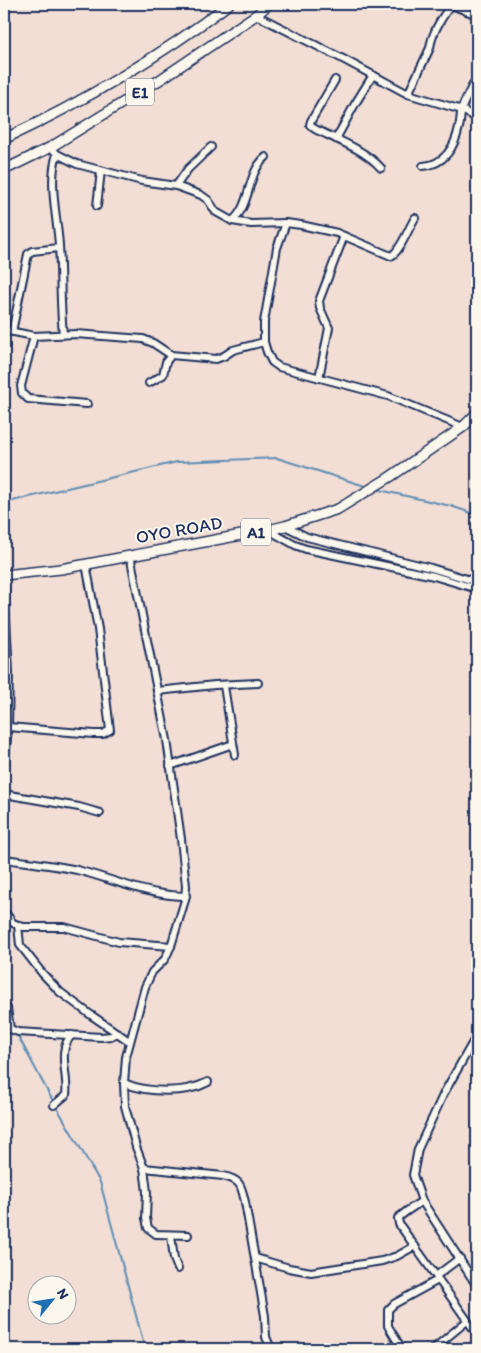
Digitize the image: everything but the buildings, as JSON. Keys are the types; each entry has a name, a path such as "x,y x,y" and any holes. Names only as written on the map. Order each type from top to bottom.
{"highway":[{"name":"E1","path":"4,139 82,100 149,60 229,4"},
{"name":"E1","path":"4,170 54,151 256,15 269,4"},
{"name":"OYO ROAD","path":"4,575 52,570 268,530 338,509 353,501 463,427 477,413"}],"street":[{"path":"408,94 430,48 430,41 435,30 450,4 477,15"},
{"path":"256,15 408,94 462,110 477,118"},
{"path":"336,139 373,75"},
{"path":"423,166 431,166 440,161 449,152 457,135 462,110 477,77"},
{"path":"335,80 310,125 361,152 380,168"},
{"path":"176,186 188,169 211,147"},
{"path":"63,334 60,313 59,248 52,174 54,151 70,161 142,181 176,186 201,195 208,200 216,212 232,222 251,224 286,223 344,236 391,256 399,250 404,236 416,218"},
{"path":"232,222 242,212 254,172 259,163 266,157"},
{"path":"97,206 101,170"},
{"path":"286,223 277,248 264,322 264,342 272,362 279,367 388,396 463,427"},
{"path":"319,378 329,328 319,301 344,236"},
{"path":"12,332 28,254 32,251 59,248"},
{"path":"4,330 34,336 63,334 143,339 172,355 216,359 233,350 264,342"},
{"path":"34,336 21,386 22,393 28,399 87,404"},
{"path":"149,383 162,375 166,362 172,355"},
{"path":"285,526 307,537 431,568 477,582"},
{"path":"268,530 295,545 434,576 477,589"},
{"path":"130,555 170,766 181,839 186,896 171,946 164,959 152,972 145,986 126,1056 125,1106 144,1168 148,1192 146,1218 148,1228 156,1234 188,1235"},
{"path":"8,727 94,734 103,734 110,730 98,629 86,564"},
{"path":"4,585 9,672 8,727 4,771"},
{"path":"157,691 258,683"},
{"path":"224,686 235,755"},
{"path":"170,766 233,744"},
{"path":"4,794 100,812"},
{"path":"7,860 77,870 169,896 186,896"},
{"path":"4,911 13,922 23,927 64,927 119,942 171,946"},
{"path":"18,925 20,945 60,992 130,1041"},
{"path":"7,1008 9,1026 13,1030 72,1035 111,1036 118,1033"},
{"path":"54,1105 66,1095 67,1087 64,1070 65,1044 72,1035"},
{"path":"477,1035 444,1094 418,1149 413,1175 422,1201 477,1286"},
{"path":"124,1083 135,1088 185,1090 208,1082"},
{"path":"144,1168 235,1178 241,1187 245,1202 265,1316 266,1337 271,1349"},
{"path":"422,1201 398,1218 399,1224 477,1334"},
{"path":"171,1235 174,1259 178,1269"},
{"path":"255,1258 311,1272 382,1261 397,1256 415,1246"},
{"path":"402,1349 388,1326 388,1310 394,1304 437,1278 460,1258"},
{"path":"433,1349 467,1321"},
{"path":"470,1349 477,1343"}],"waterway":[{"path":"4,503 177,462 277,458 368,487"},
{"path":"375,489 451,506 477,515"},
{"path":"4,819 8,843 7,857"},
{"path":"4,902 7,862"},
{"path":"4,985 4,1008"},
{"path":"17,1034 100,1182 145,1349"}]}
